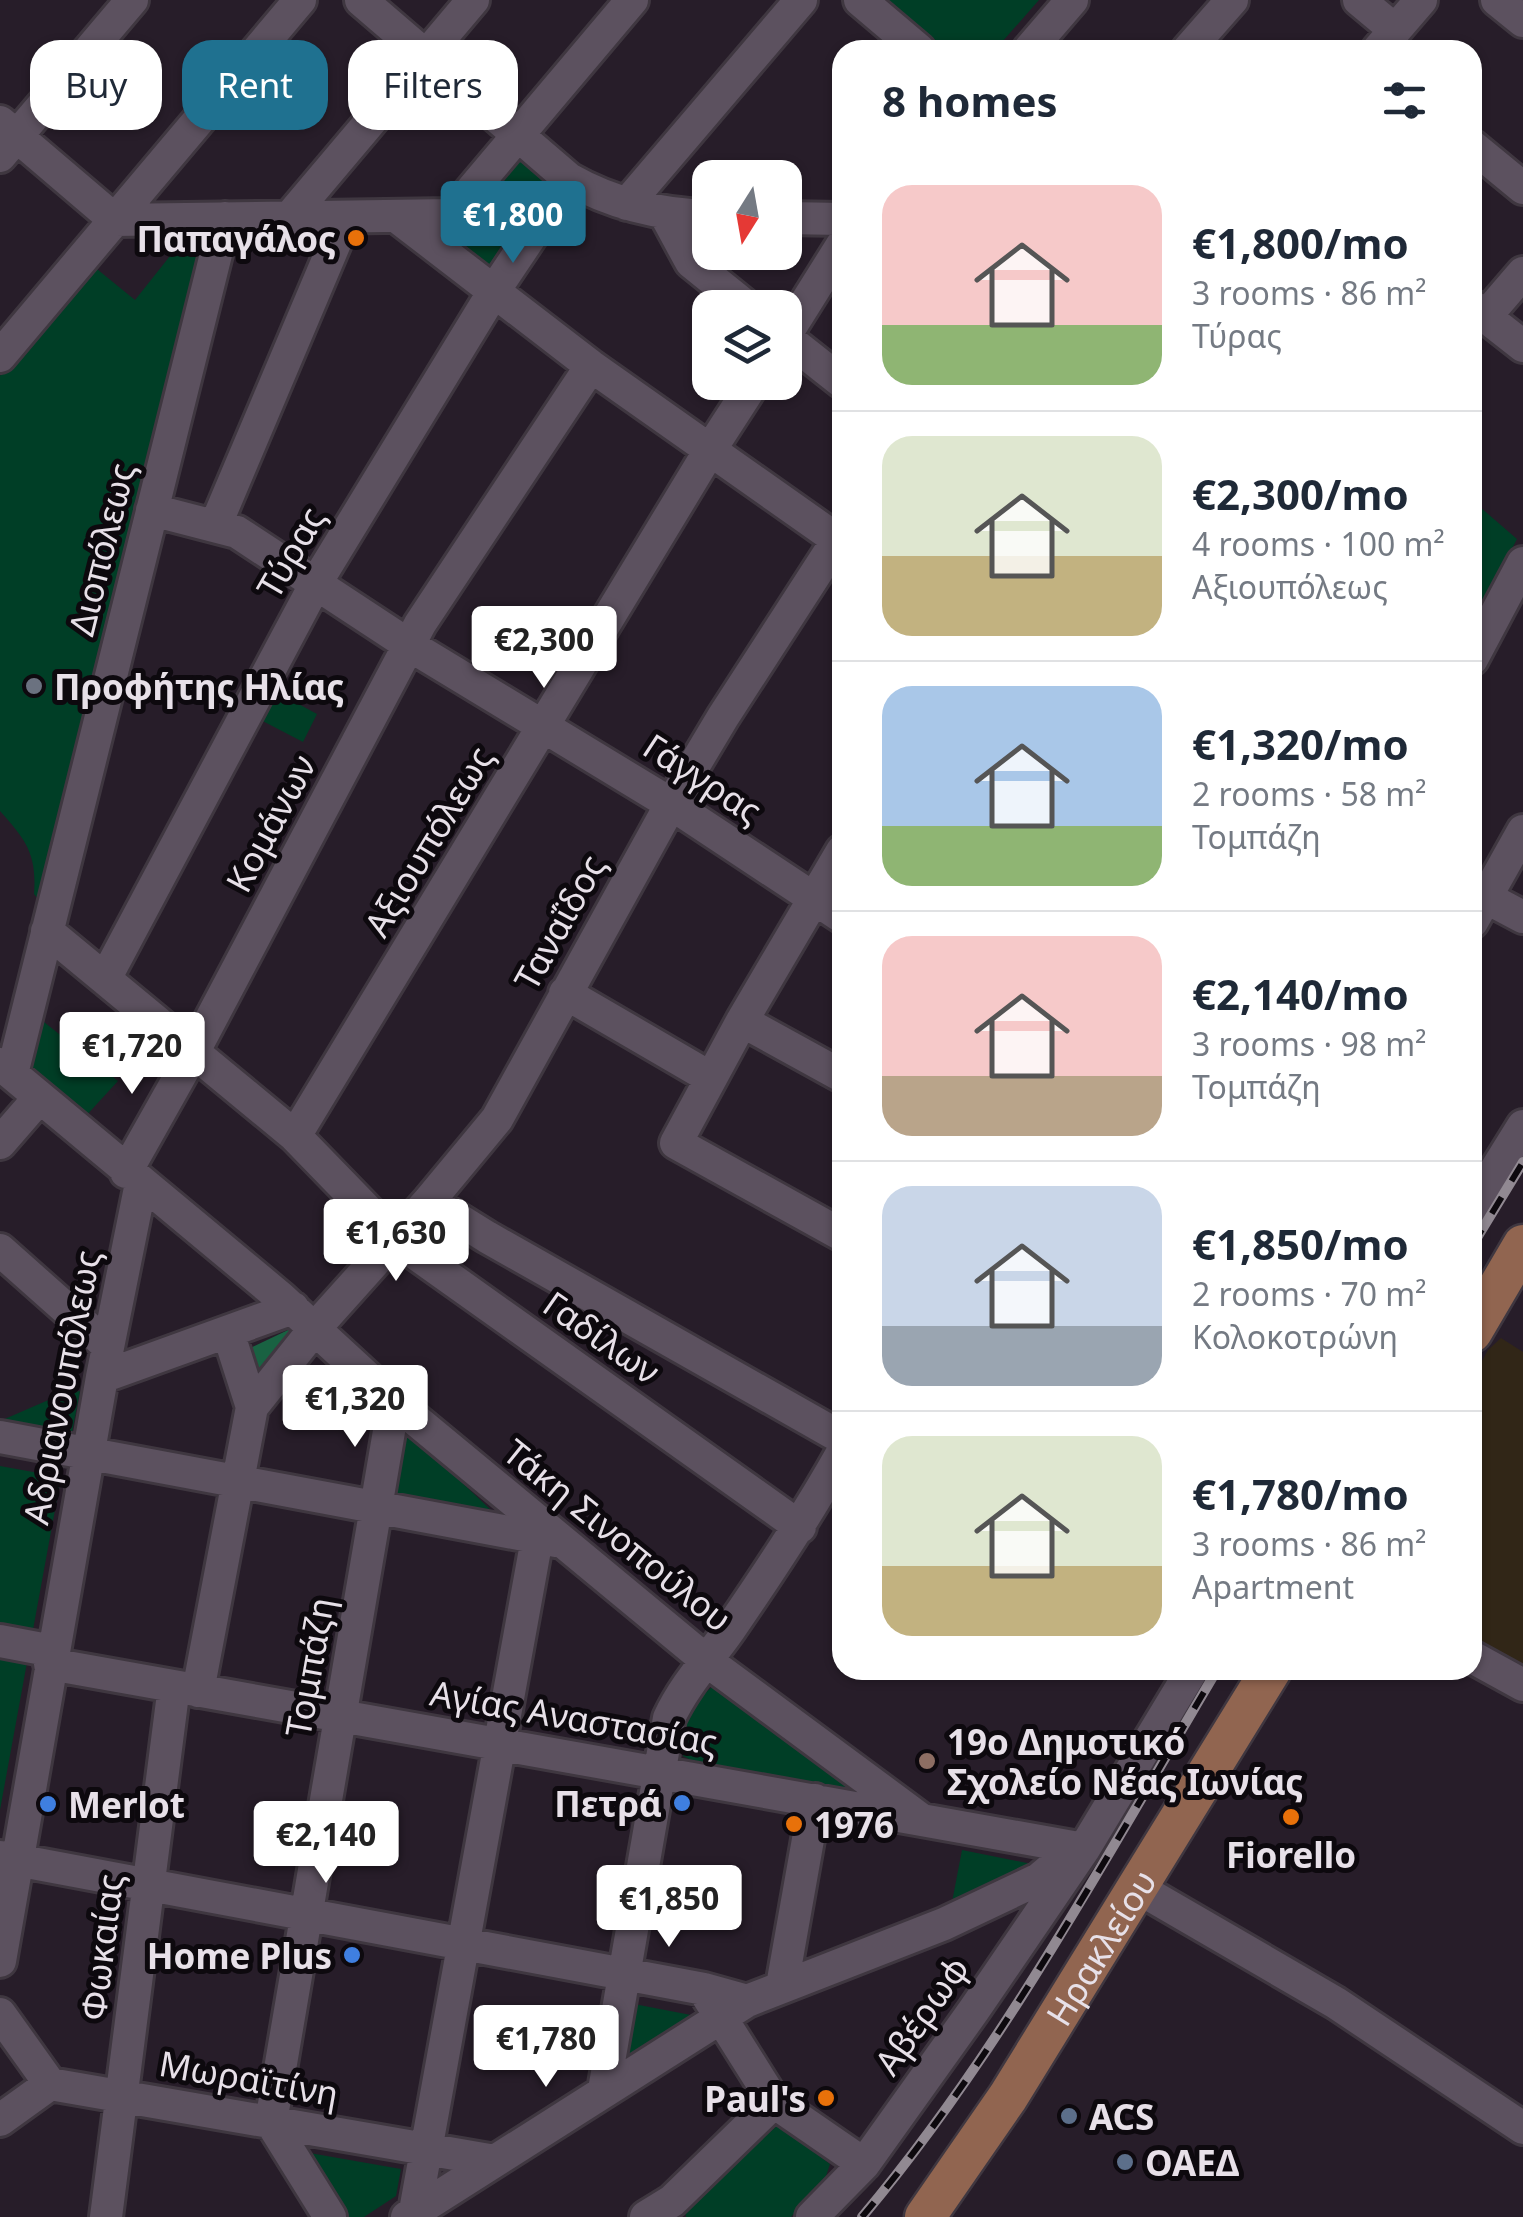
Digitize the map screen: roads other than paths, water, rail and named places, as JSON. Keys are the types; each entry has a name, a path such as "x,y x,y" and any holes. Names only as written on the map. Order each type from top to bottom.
{"main road":[{"path":"1482,1315 1523,1245"},
{"name":"Ηρακλείου","path":"924,2217 1008,2097 1265,1680"}],"street":[{"path":"132,0 5,138 114,220 450,216"},
{"path":"0,356 300,0"},
{"path":"361,0 407,40"},
{"path":"439,40 473,0"},
{"path":"428,241 632,0"},
{"path":"626,204 801,0"},
{"path":"860,0 906,40"},
{"path":"1038,40 1072,0"},
{"path":"1197,40 1232,0"},
{"path":"1359,0 1386,40 1420,0"},
{"path":"1497,0 1523,21"},
{"path":"289,218 363,130"},
{"path":"512,130 569,180 597,196 664,214 692,215"},
{"path":"1482,154 1523,188"},
{"name":"Τύρας","path":"104,978 316,582 494,291 569,180"},
{"path":"664,214 690,262 725,290"},
{"path":"396,216 591,366 832,533"},
{"path":"216,524 346,217"},
{"name":"Διοπόλεως","path":"6,1069 47,931 225,218"},
{"path":"802,218 832,219"},
{"path":"802,309 832,261"},
{"path":"1482,308 1523,273"},
{"path":"1482,313 1523,346"},
{"path":"802,350 832,374"},
{"name":"Κομάνων","path":"133,1177 193,1052 409,645 591,366"},
{"name":"Αξιουπόλεως","path":"294,1136 742,400"},
{"name":"Γάγγρας","path":"152,510 237,532 409,645 672,804 832,911"},
{"name":"Ταναΐδος","path":"304,1318 395,1240 497,1119 723,717 832,553"},
{"path":"1482,640 1523,562"},
{"path":"1482,895 1523,830"},
{"path":"832,868 676,1143 832,1229"},
{"path":"1482,905 1523,917"},
{"name":"Γαδίλων","path":"47,931 294,1136 395,1240 800,1527"},
{"path":"565,993 711,1078"},
{"path":"742,1022 832,1071"},
{"name":"Τάκη Σινοπούλου","path":"6,1069 304,1318 547,1534 707,1661 922,1820"},
{"path":"0,1143 39,1098"},
{"path":"1482,1192 1523,1126"},
{"name":"Αδριανουπόλεως","path":"0,1961 8,1858 51,1661 105,1361 133,1177"},
{"path":"429,1201 832,1432"},
{"path":"0,1250 105,1361 304,1318"},
{"name":"Φωκαίας","path":"106,2217 149,1885 186,1688 238,1482 252,1407 304,1318"},
{"name":"Φωκαίας","path":"228,1332 252,1407"},
{"name":"Τομπάζη","path":"271,2122 394,1402"},
{"path":"0,1437 377,1508 547,1534 500,1744 411,2214"},
{"path":"604,2090 670,1718 688,1683 800,1527 832,1471"},
{"path":"0,1641 51,1661"},
{"path":"0,1660 51,1661"},
{"name":"Αγίας Αναστασίας","path":"51,1661 1084,1849"},
{"path":"1482,1662 1523,1685"},
{"name":"Ηρακλείου","path":"1084,1849 1186,1680"},
{"path":"782,1986 814,1800"},
{"path":"411,2214 604,2090 723,2002 782,1986 944,1924 1039,1879 1084,1849"},
{"name":"Αβέρωφ","path":"812,2217 864,2164 1084,1849"},
{"path":"8,1858 624,1974 723,2002 774,2102 864,2164"},
{"path":"1138,1888 1336,2003 1523,2128"},
{"path":"0,2014 50,2084 0,2120"},
{"name":"Μωραϊτίνη","path":"50,2084 495,2161"},
{"path":"646,2217 672,2201 774,2102"},
{"path":"271,2122 330,2217"}],"railway":[{"path":"1482,1230 1523,1162"},
{"path":"862,2217 913,2154 1006,2020 1211,1680"}],"place":[{"name":"Παπαγάλος","path":"356,238"},
{"name":"Προφήτης Ηλίας","path":"34,686"},
{"name":"19ο Δημοτικό Σχολείο Νέας Ιωνίας","path":"927,1761"},
{"name":"Πετρά","path":"682,1803"},
{"name":"Merlot","path":"48,1804"},
{"name":"Fiorello","path":"1291,1817"},
{"name":"1976","path":"794,1824"},
{"name":"Home Plus","path":"352,1955"},
{"name":"Paul's","path":"826,2098"},
{"name":"ACS","path":"1069,2116"},
{"name":"ΟΑΕΔ","path":"1125,2162"}]}
